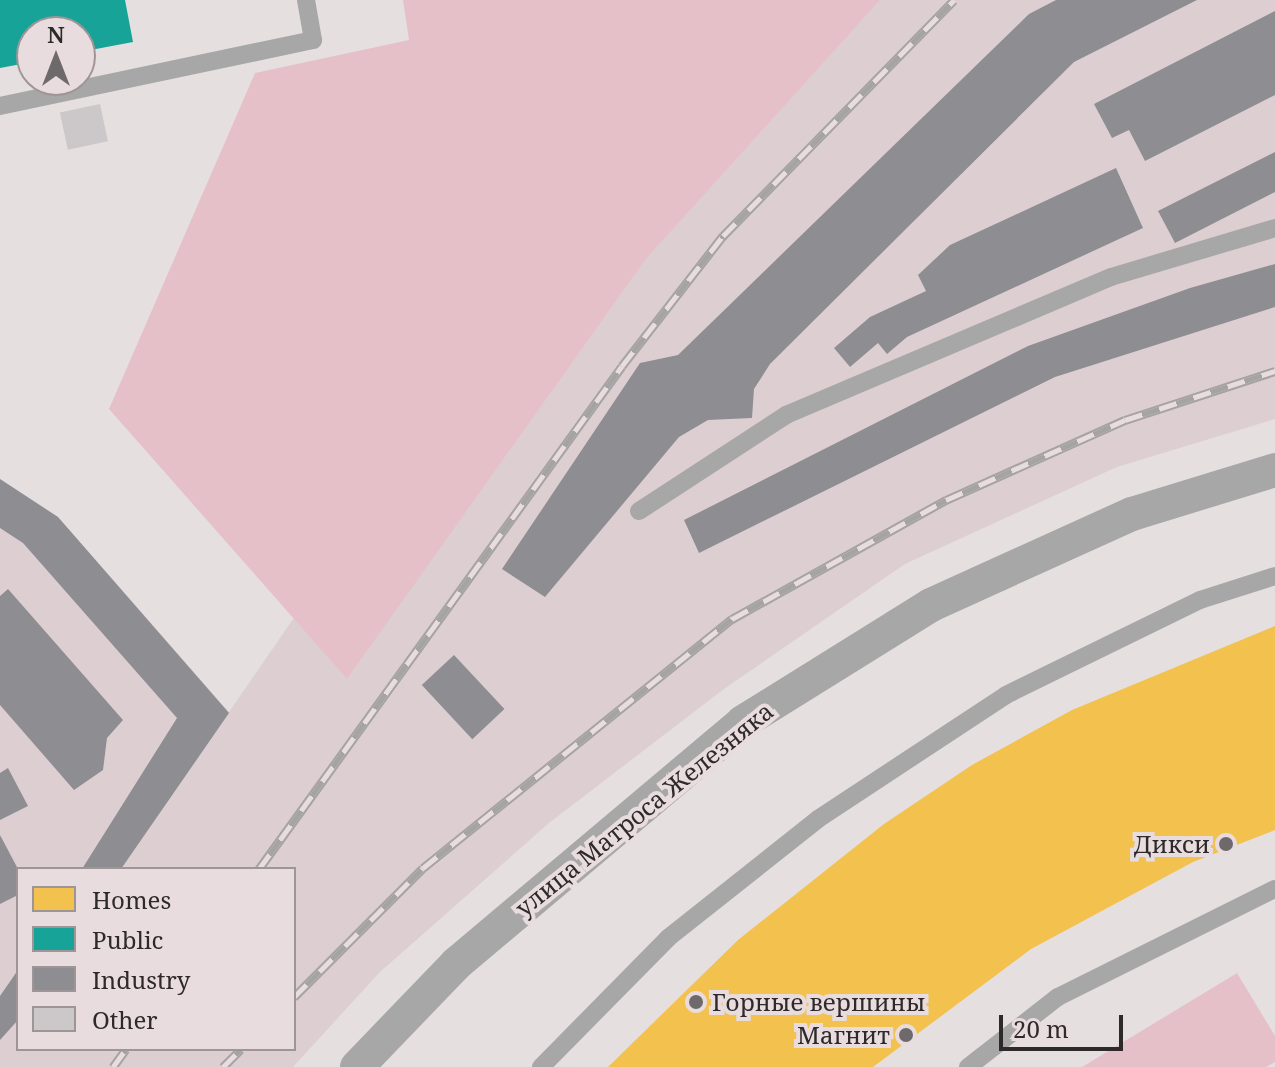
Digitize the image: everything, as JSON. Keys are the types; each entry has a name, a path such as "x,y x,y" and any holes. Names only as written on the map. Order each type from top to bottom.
{"street":[{"name":"улица Матроса Железняка","path":"357,1067 456,964 743,722 931,605 1132,514 1275,470"}],"lane":[{"path":"0,106 313,40 306,0"},
{"path":"639,511 786,415 1111,277 1275,228"},
{"path":"541,1067 668,938 818,819 1006,695 1200,600 1275,576"},
{"path":"968,1067 1058,997 1275,889"}],"shaded area":[{"path":"403,0 880,0 645,260 347,679 109,409 255,73 409,40"},
{"path":"829,0 1275,0 1275,419 1117,467 905,564 724,689 549,823 380,972 293,1067 0,1067 0,479 58,517 229,712 451,389"},
{"path":"1237,973 1275,1036 1275,1062 1266,1067 1082,1067"}],"building: Homes":[{"path":"1275,626 1275,830 1193,862 1031,949 873,1067 608,1067 738,940 884,824 972,765 1072,710"}],"building: Public":[{"path":"0,0 125,0 133,42 96,49 96,16 16,16 16,65 0,68"}],"building: Industry":[{"path":"1056,0 1197,0 1074,62 770,364 754,389 752,418 708,420 679,437 545,597 502,569 640,363 678,355 1029,14"},
{"path":"1275,11 1275,95 1145,161 1129,130 1112,138 1094,104"},
{"path":"1275,152 1275,192 1175,243 1158,211"},
{"path":"1116,168 1143,228 907,337 887,354 878,343 850,367 834,348 870,317 926,291 918,275 950,245"},
{"path":"1275,264 1275,307 1055,377 699,553 684,520 1028,346 1190,288"},
{"path":"0,479 58,517 229,713 122,867 83,867 177,718 23,543 0,528"},
{"path":"8,589 123,720 107,738 103,770 74,790 0,705 0,596"},
{"path":"454,655 504,709 472,739 422,685"},
{"path":"8,768 28,806 0,820 0,773"},
{"path":"0,835 17,867 16,896 0,904"},
{"path":"16,973 16,1022 0,1040 0,996"}],"building: Other":[{"path":"100,104 108,141 68,150 60,113"}],"railway":[{"path":"260,867 622,366 723,236 954,0"},
{"path":"296,995 423,868 732,619 946,500 1125,420 1275,371"},
{"path":"113,1067 125,1051"},
{"path":"223,1067 239,1051"}],"place":[{"name":"Дикси","path":"1226,844"},
{"name":"Горные вершины","path":"696,1002"},
{"name":"Магнит","path":"906,1035"}]}
